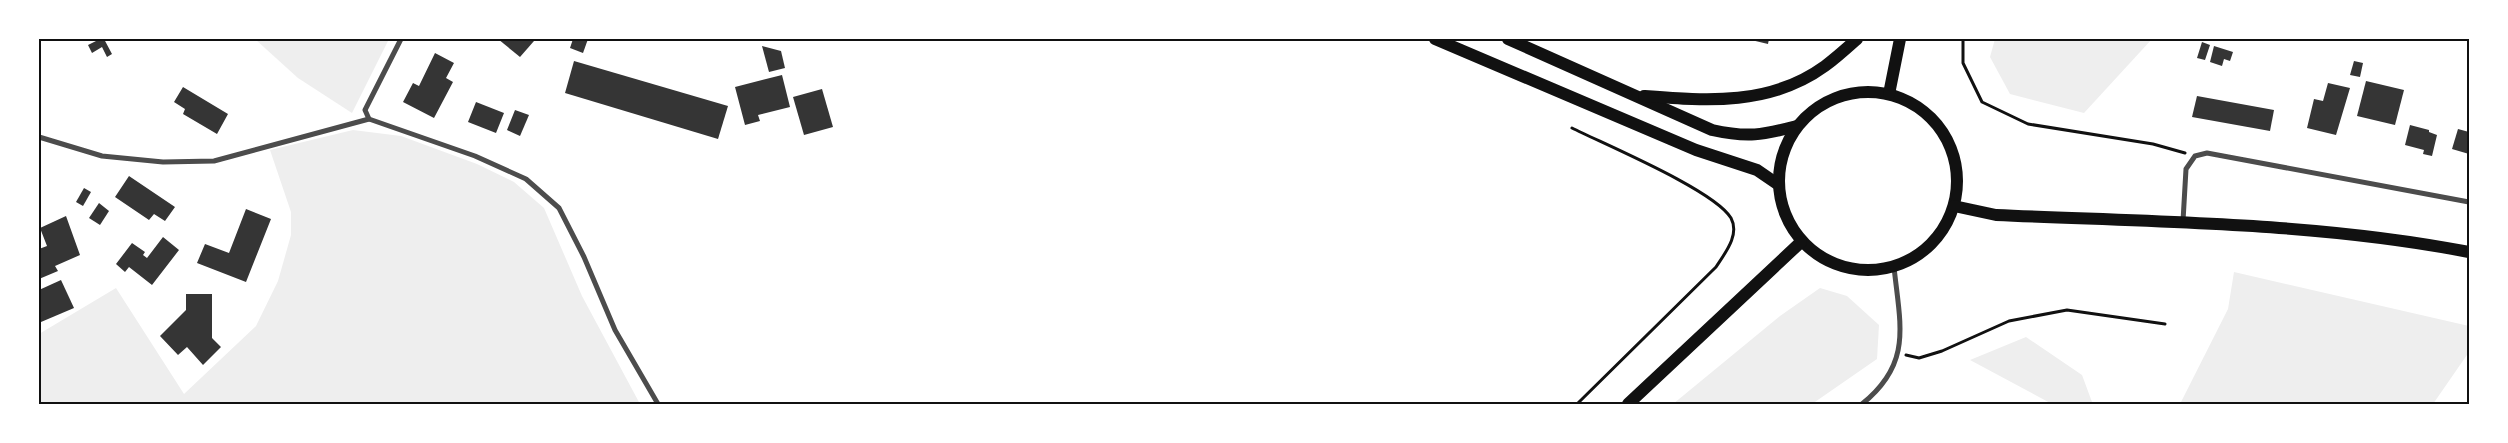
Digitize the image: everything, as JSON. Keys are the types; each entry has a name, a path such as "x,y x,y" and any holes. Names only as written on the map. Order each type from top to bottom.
{"main road":[{"path":"1435,39 1696,150 1757,170 1779,185"},
{"path":"1508,39 1712,130 1739,136 1760,135 1796,126"},
{"path":"1637,95 1701,101 1733,100 1762,96 1796,83 1825,66 1857,39"},
{"path":"1889,94 1900,39"},
{"path":"1864,92 1889,94 1912,103 1931,117 1946,136 1955,158 1957,174 1954,206 1948,222 1932,244 1910,260 1894,267 1875,271 1856,270 1838,266 1821,258 1801,242 1783,210 1779,185 1780,167 1784,152 1796,126 1816,108 1839,96 1864,92"},
{"path":"1954,206 1996,215 2293,230 2430,245 2469,252"},
{"path":"1628,404 1801,242"}],"street":[{"path":"369,119 365,110 401,39"},
{"path":"39,137 102,156 164,162 214,162 369,119 475,156 526,179 559,208 584,257 615,330 658,404"},
{"path":"2183,224 2186,169 2195,156 2207,153 2469,202"},
{"path":"1862,404 1876,392 1892,373 1898,354 1901,334 1894,267"}],"path":[{"path":"1963,39 1963,63 1982,102 2028,124 2153,144 2195,156"},
{"path":"1572,128 1686,184 1716,202 1731,219 1733,240 1716,267 1577,404"},
{"path":"1898,354 1919,358 1942,351 2009,321 2067,310 2165,324"}],"shaded area":[{"path":"255,39 389,39 352,113 298,78"},
{"path":"1995,39 2152,39 2084,113 2010,94 1990,57"},
{"path":"353,130 401,136 477,164 514,182 544,208 582,296 640,404 39,404 39,334 116,288 184,394 256,326 278,281 291,235 291,212 270,150"},
{"path":"2234,272 2469,326 2469,352 2433,404 2180,404 2228,309"},
{"path":"1820,288 1847,296 1879,325 1877,359 1812,404 1673,404 1780,316"},
{"path":"2026,337 2082,375 2092,402 2097,404 2052,404 1970,360"}],"building":[{"path":"104,39 112,54 107,57 102,47 92,53 88,45"},
{"path":"498,39 531,39 534,41 520,57"},
{"path":"573,39 588,39 583,53 570,48"},
{"path":"1747,39 1769,39 1768,44"},
{"path":"2202,42 2210,45 2205,60 2197,58"},
{"path":"762,46 781,51 785,68 769,72"},
{"path":"2214,46 2233,52 2230,61 2224,59 2222,66 2210,62"},
{"path":"435,53 454,63 446,78 453,82 434,118 403,102 413,83 419,86"},
{"path":"574,61 728,106 718,139 565,93"},
{"path":"2354,61 2363,63 2360,77 2350,75"},
{"path":"782,75 790,107 758,115 760,121 745,125 735,87"},
{"path":"2366,81 2404,90 2395,125 2357,116"},
{"path":"2328,83 2350,88 2336,135 2307,128 2314,99 2323,101"},
{"path":"183,87 228,114 217,134 183,114 185,109 174,102"},
{"path":"822,89 833,127 804,135 793,97"},
{"path":"2197,96 2274,110 2270,131 2192,117"},
{"path":"476,102 504,113 496,133 468,122"},
{"path":"515,110 529,115 520,136 507,130"},
{"path":"2410,125 2429,130 2429,132 2437,135 2432,156 2423,154 2424,150 2405,145"},
{"path":"2458,129 2469,132 2469,154 2452,149"},
{"path":"129,176 175,207 165,221 154,214 149,220 115,197"},
{"path":"84,188 91,192 83,206 76,202"},
{"path":"99,203 109,211 100,225 89,218"},
{"path":"246,209 271,219 246,282 197,263 205,244 229,253"},
{"path":"66,216 80,255 55,266 58,271 39,279 39,249 47,246 40,228"},
{"path":"163,237 179,250 152,285 129,267 125,272 116,264 132,243 145,252 143,255 147,258"},
{"path":"61,280 74,308 41,322 39,317 39,290"},
{"path":"186,294 212,294 212,338 221,347 203,365 187,347 178,355 160,336 186,310"}]}
